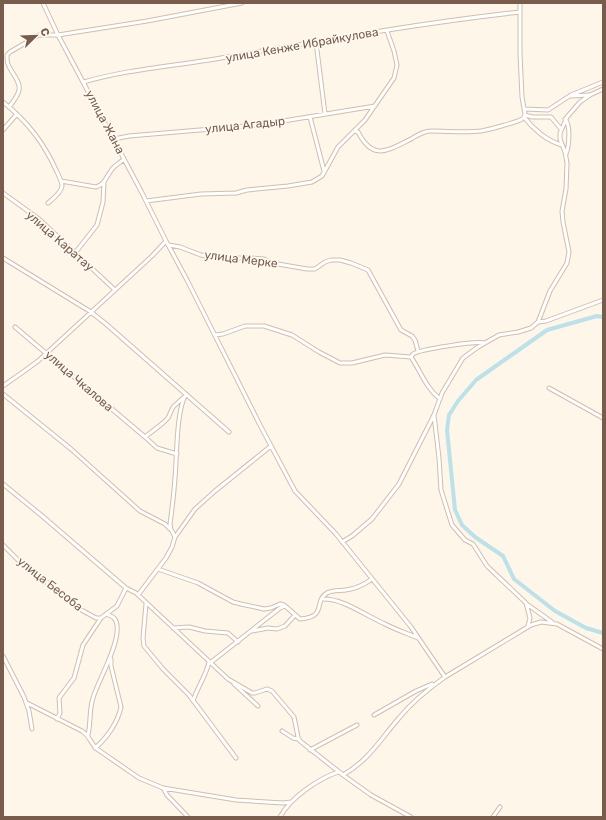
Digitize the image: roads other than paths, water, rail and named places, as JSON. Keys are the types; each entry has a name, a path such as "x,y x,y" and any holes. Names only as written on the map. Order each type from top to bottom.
{"street":[{"name":"улица Жана","path":"43,3 58,35 146,200 271,446 299,497 324,521 411,627 445,677"},
{"path":"9,107 18,95 20,89 5,58 10,52 39,35 58,35 147,21 242,3"},
{"path":"520,3 520,54 524,116 532,128 556,143 562,145"},
{"name":"улица Кенже Ибрайкулова","path":"84,82 97,78 316,42 469,18 520,12"},
{"path":"146,200 201,194 236,193 247,190 312,182 322,176 338,147 375,106 394,78 397,65 387,31"},
{"path":"316,42 326,114"},
{"path":"524,109 548,110 569,97 603,82"},
{"path":"342,542 352,536 372,519 386,502 410,465 445,388 463,358 499,335 531,328 538,322 550,291 567,263 569,252 562,222 567,163 566,154 560,139 561,129 566,119 580,102 603,89"},
{"path":"569,97 590,95"},
{"path":"3,102 26,122 45,147 61,180 62,187 60,191 48,203"},
{"name":"улица Агадыр","path":"114,139 129,136 259,125 375,106"},
{"path":"548,110 551,118 561,129"},
{"path":"3,130 17,114"},
{"path":"354,131 358,132 369,148 375,151 383,152 423,132 481,131 514,122 524,116 551,118"},
{"path":"310,117 324,171"},
{"path":"566,119 569,140 566,154"},
{"path":"61,180 96,187 104,182 114,168 124,159"},
{"path":"75,253 97,225 103,202 104,182"},
{"name":"улица Каратау","path":"3,193 39,219 115,290"},
{"path":"3,386 24,372 161,248 166,241"},
{"name":"улица Мерке","path":"169,245 216,258 258,258 277,264 307,269 315,269 331,260 340,260 368,270 401,330 412,336 415,340 418,351"},
{"path":"3,258 91,312 229,432"},
{"path":"538,322 546,321 603,300"},
{"path":"215,334 224,334 245,326 264,326 292,335 340,363 352,363 385,355 411,357"},
{"name":"улица Чкалова","path":"15,327 158,448 177,454"},
{"path":"411,357 418,351 471,342 485,344"},
{"path":"411,357 427,385 440,399"},
{"path":"549,388 603,418"},
{"path":"3,394 71,449 140,511 165,524 172,531"},
{"path":"144,436 168,418 173,407 186,394"},
{"path":"175,537 170,524 179,421 183,398"},
{"path":"434,415 442,490 452,525 465,540 474,544 487,566 526,604 554,623 603,649"},
{"path":"138,595 172,548 175,537 195,510 215,491 271,446"},
{"path":"3,484 42,515 126,588 138,595 258,706"},
{"name":"улица Бесоба","path":"3,544 26,568 37,574 76,607 96,618 101,618"},
{"path":"158,568 198,583 233,602 264,609 280,604 285,606 300,619 312,617 318,613 322,599 326,593 361,586 372,579"},
{"path":"57,718 60,713 59,698 74,678 86,639 101,618 117,606 126,588"},
{"path":"322,599 330,599 340,602 384,624 419,638"},
{"path":"146,604 144,646 193,701 236,758"},
{"path":"526,604 530,618 528,626"},
{"path":"193,701 210,662 238,642 280,608 285,606"},
{"path":"106,614 114,618 116,625 116,638 111,657 98,682 92,700 88,735 92,745 139,778 163,788 236,800 283,803 291,802"},
{"path":"252,631 268,628 278,629 285,626 296,615"},
{"path":"343,775 367,758 407,709 438,682 528,626 541,622 554,623"},
{"path":"173,628 179,626 189,626 205,631 228,633 238,642"},
{"path":"3,656 27,704 32,728"},
{"path":"95,748 109,732 120,712 121,707 111,666 111,657"},
{"path":"232,681 252,693 267,689 272,691 294,717 298,739"},
{"path":"374,715 416,691 438,682"},
{"path":"27,704 88,735"},
{"path":"310,750 358,725"},
{"path":"282,731 293,738 298,739 338,772 372,795 411,817"},
{"path":"280,817 283,810 291,802 319,780 338,772"},
{"path":"163,788 167,795 188,817"},
{"path":"493,817 500,807"}],"waterway":[{"path":"603,317 597,316 547,330 476,380 458,401 449,415 447,430 455,510 462,525 475,537 503,556 514,579 555,611 586,628 603,633"}]}
